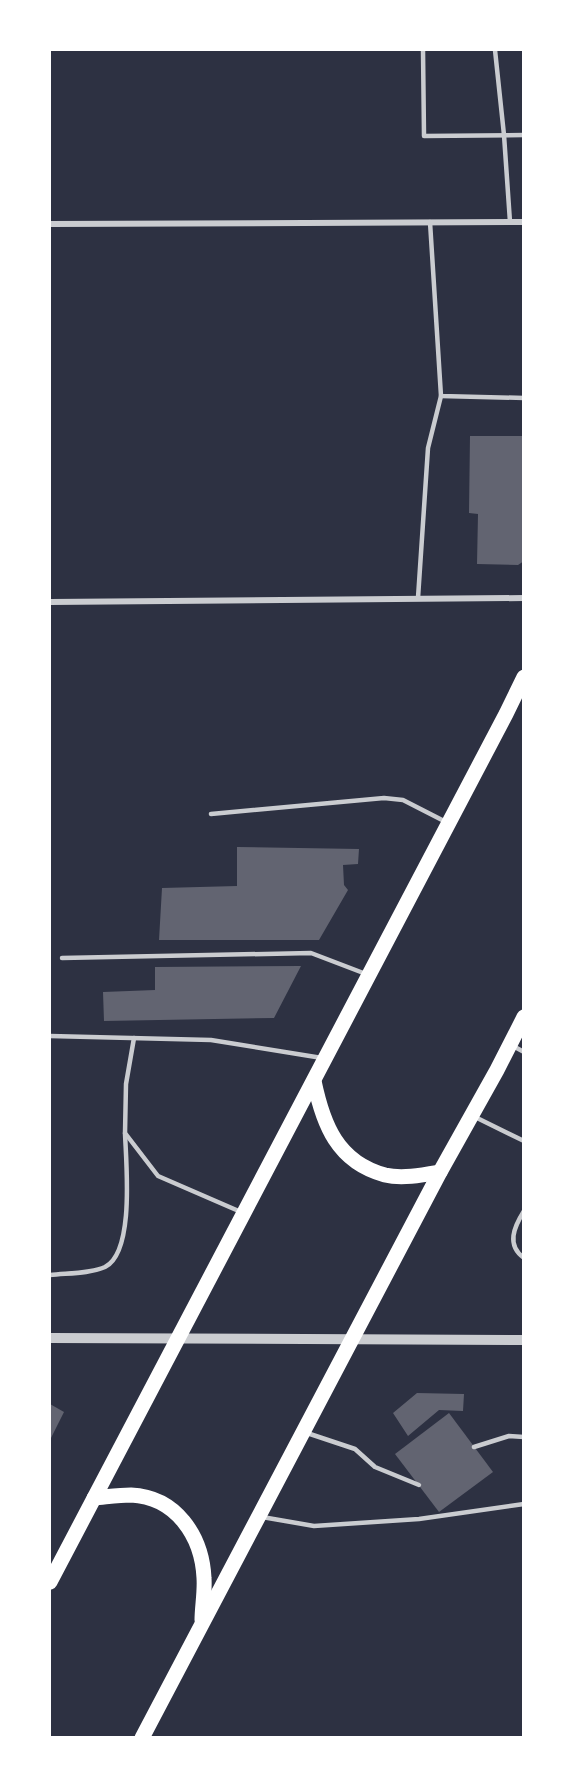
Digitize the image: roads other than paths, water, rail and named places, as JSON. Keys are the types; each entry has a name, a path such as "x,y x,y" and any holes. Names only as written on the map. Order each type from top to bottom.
{"main road":[{"path":"50,1582 524,677"},
{"path":"142,1737 440,1172 472,1116 517,1048 524,1017"},
{"path":"314,1081 320,1108 330,1133 343,1152 363,1166 386,1175 408,1176 440,1172"},
{"path":"94,1498 131,1495 156,1499 176,1511 189,1528 199,1551 204,1577 201,1626"}],"street":[{"path":"50,224 524,222"},
{"path":"50,602 524,598"},
{"path":"50,1338 524,1340"}],"lane":[{"path":"423,50 424,136 524,135"},
{"path":"495,50 510,222"},
{"path":"418,598 428,448 441,396 430,222"},
{"path":"441,396 524,398"},
{"path":"211,814 384,798 403,800 448,823"},
{"path":"62,958 311,953 368,975"},
{"path":"50,1038 211,1040 325,1058"},
{"path":"50,1275 85,1272 106,1266 119,1253 125,1226 126,1084 134,1038"},
{"path":"472,1116 524,1141"},
{"path":"125,1133 158,1176 243,1214"},
{"path":"524,1211 512,1235 515,1248 524,1258"},
{"path":"304,1432 355,1449 375,1467 419,1485"},
{"path":"474,1447 509,1436 524,1437"},
{"path":"259,1517 314,1526 419,1519 524,1504"}]}
